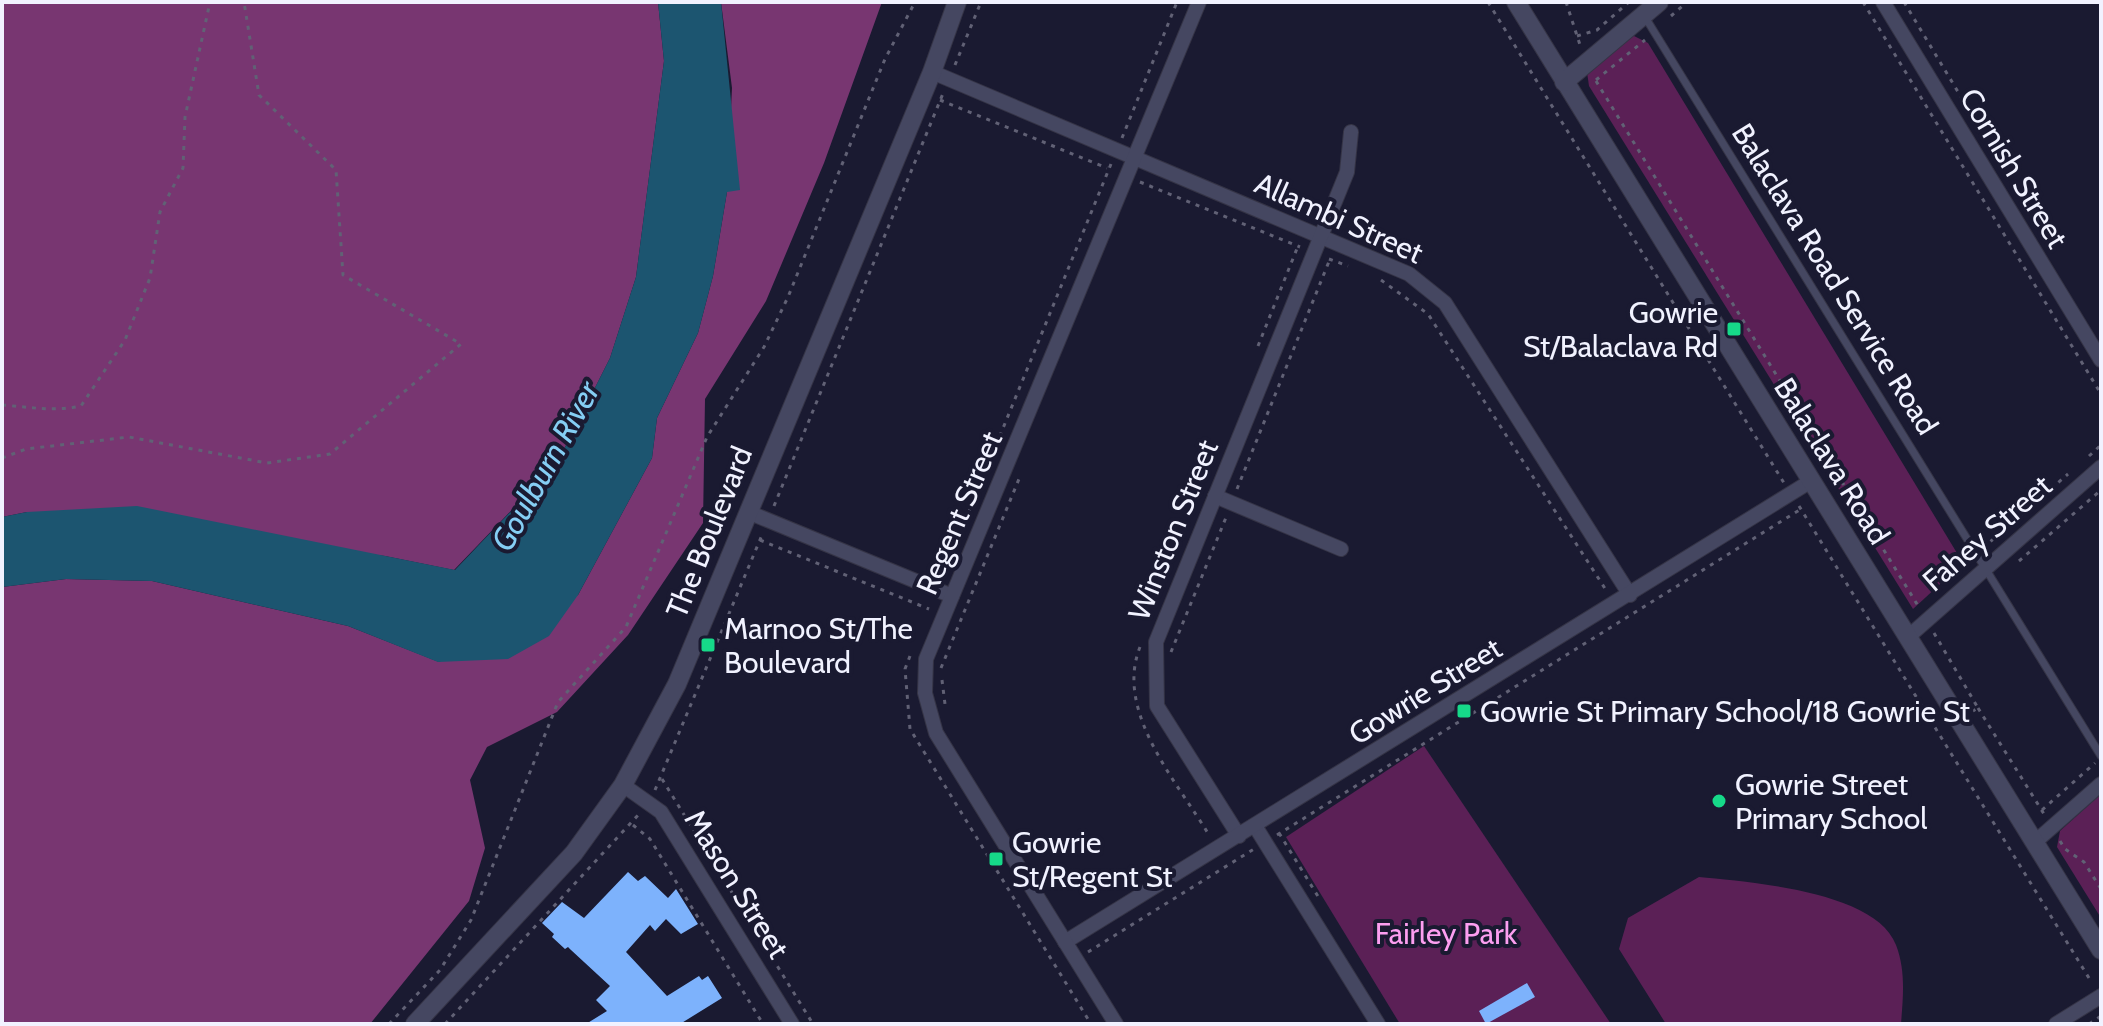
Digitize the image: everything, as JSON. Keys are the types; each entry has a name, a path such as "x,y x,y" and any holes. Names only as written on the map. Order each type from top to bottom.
{"street":[{"name":"The Boulevard","path":"415,1024 574,853 623,785 677,684 932,72 957,2"},
{"name":"Regent Street","path":"1116,1024 1071,939 936,733 925,693 926,659 1141,155 1199,2"},
{"name":"Balaclava Road","path":"1516,2 2101,950"},
{"path":"1564,82 1659,2"},
{"name":"Cornish Street","path":"1883,2 2101,360"},
{"name":"Allambi Street","path":"932,72 1120,143 1409,274 1445,303 1630,595"},
{"name":"Winston Street","path":"1239,836 1157,706 1156,642 1347,172 1351,132"},
{"name":"Fahey Street","path":"1908,637 2101,467"},
{"name":"Gowrie Street","path":"1071,939 1811,481"},
{"path":"1215,496 1341,549"},
{"path":"748,512 952,596"},
{"path":"2035,842 2101,784"},
{"name":"Mason Street","path":"623,785 661,812 792,1024"},
{"path":"1255,826 1378,1024"},
{"path":"2056,1024 2101,996"}],"lane":[{"name":"Balaclava Road Service Road","path":"1644,15 2101,757"}],"path":[{"path":"2,405 31,405 55,411 81,406 125,340 150,278 160,212 183,168 185,117 210,2"},
{"path":"2,458 26,449 129,437 267,463 330,454 461,344 343,275 336,170 259,95 244,2"},
{"path":"389,1024 440,970 471,920 558,702 626,627 707,437 764,347 788,297 885,59 915,2"},
{"path":"924,621 1177,2"},
{"path":"1577,36 1597,30 1629,2"},
{"path":"1863,2 2101,394"},
{"path":"1904,2 2052,248"},
{"path":"1596,81 2065,849 2084,862 2101,889"},
{"path":"1120,143 1141,155 1141,182"},
{"path":"1167,663 1330,259"},
{"path":"1976,554 2101,445"},
{"path":"946,711 941,670 1019,477"},
{"path":"1071,939 1088,952 1801,509"},
{"path":"760,540 929,609"},
{"path":"915,645 905,669 910,729 1091,1024"},
{"path":"1959,720 1978,708"},
{"path":"2042,810 2101,757"},
{"path":"662,779 813,1024"},
{"path":"633,825 650,839 763,1024"},
{"path":"2089,1024 2101,1016"}],"green space":[{"path":"1632,35 1648,43 1963,563 1913,609 1589,86 1587,72"},
{"name":"Fairley Park","path":"1424,746 1611,1024 1400,1024 1286,837"},
{"path":"2101,794 2101,918 2057,847 2060,831"},
{"path":"1699,877 1778,886 1838,901 1864,912 1884,927 1896,945 1903,984 1901,1024 1666,1024 1619,949 1628,918"}],"shaded area":[{"path":"2,2 658,2 664,61 636,277 610,358 557,463 454,570 385,556 27,512 2,517"},
{"path":"721,2 882,2 824,163 766,301 705,399 703,523 628,635 557,712 487,747 470,780 485,848 469,901 370,1024 2,1024 2,587 66,579 152,581 348,626 439,662 578,595 652,458 657,418 698,333 713,276 727,192 732,88"}],"water":[{"path":"658,2 721,2 740,190 727,192 713,276 698,333 657,418 652,458 578,595 549,636 508,659 438,662 348,626 152,581 66,579 2,587 2,517 27,512 137,506 455,570 557,463 610,358 636,277 664,61"}],"building":[{"path":"628,872 638,881 645,876 668,898 676,889 698,924 681,934 666,919 655,931 650,925 626,952 667,996 699,976 702,980 708,976 722,998 680,1024 586,1024 607,1011 596,1000 610,986 568,947 565,949 552,937 554,934 542,923 562,902 584,918"},
{"path":"1527,983 1535,997 1486,1024 1479,1011"}],"place":[{"name":"Gowrie St/Balaclava Rd","path":"1734,329"},
{"name":"Marnoo St/The Boulevard","path":"708,645"},
{"name":"Gowrie St Primary School/18 Gowrie St","path":"1464,711"},
{"name":"Gowrie Street Primary School","path":"1719,801"},
{"name":"Gowrie St/Regent St","path":"996,859"}],"water label":[{"name":"Goulburn River","path":"545,466"}]}
